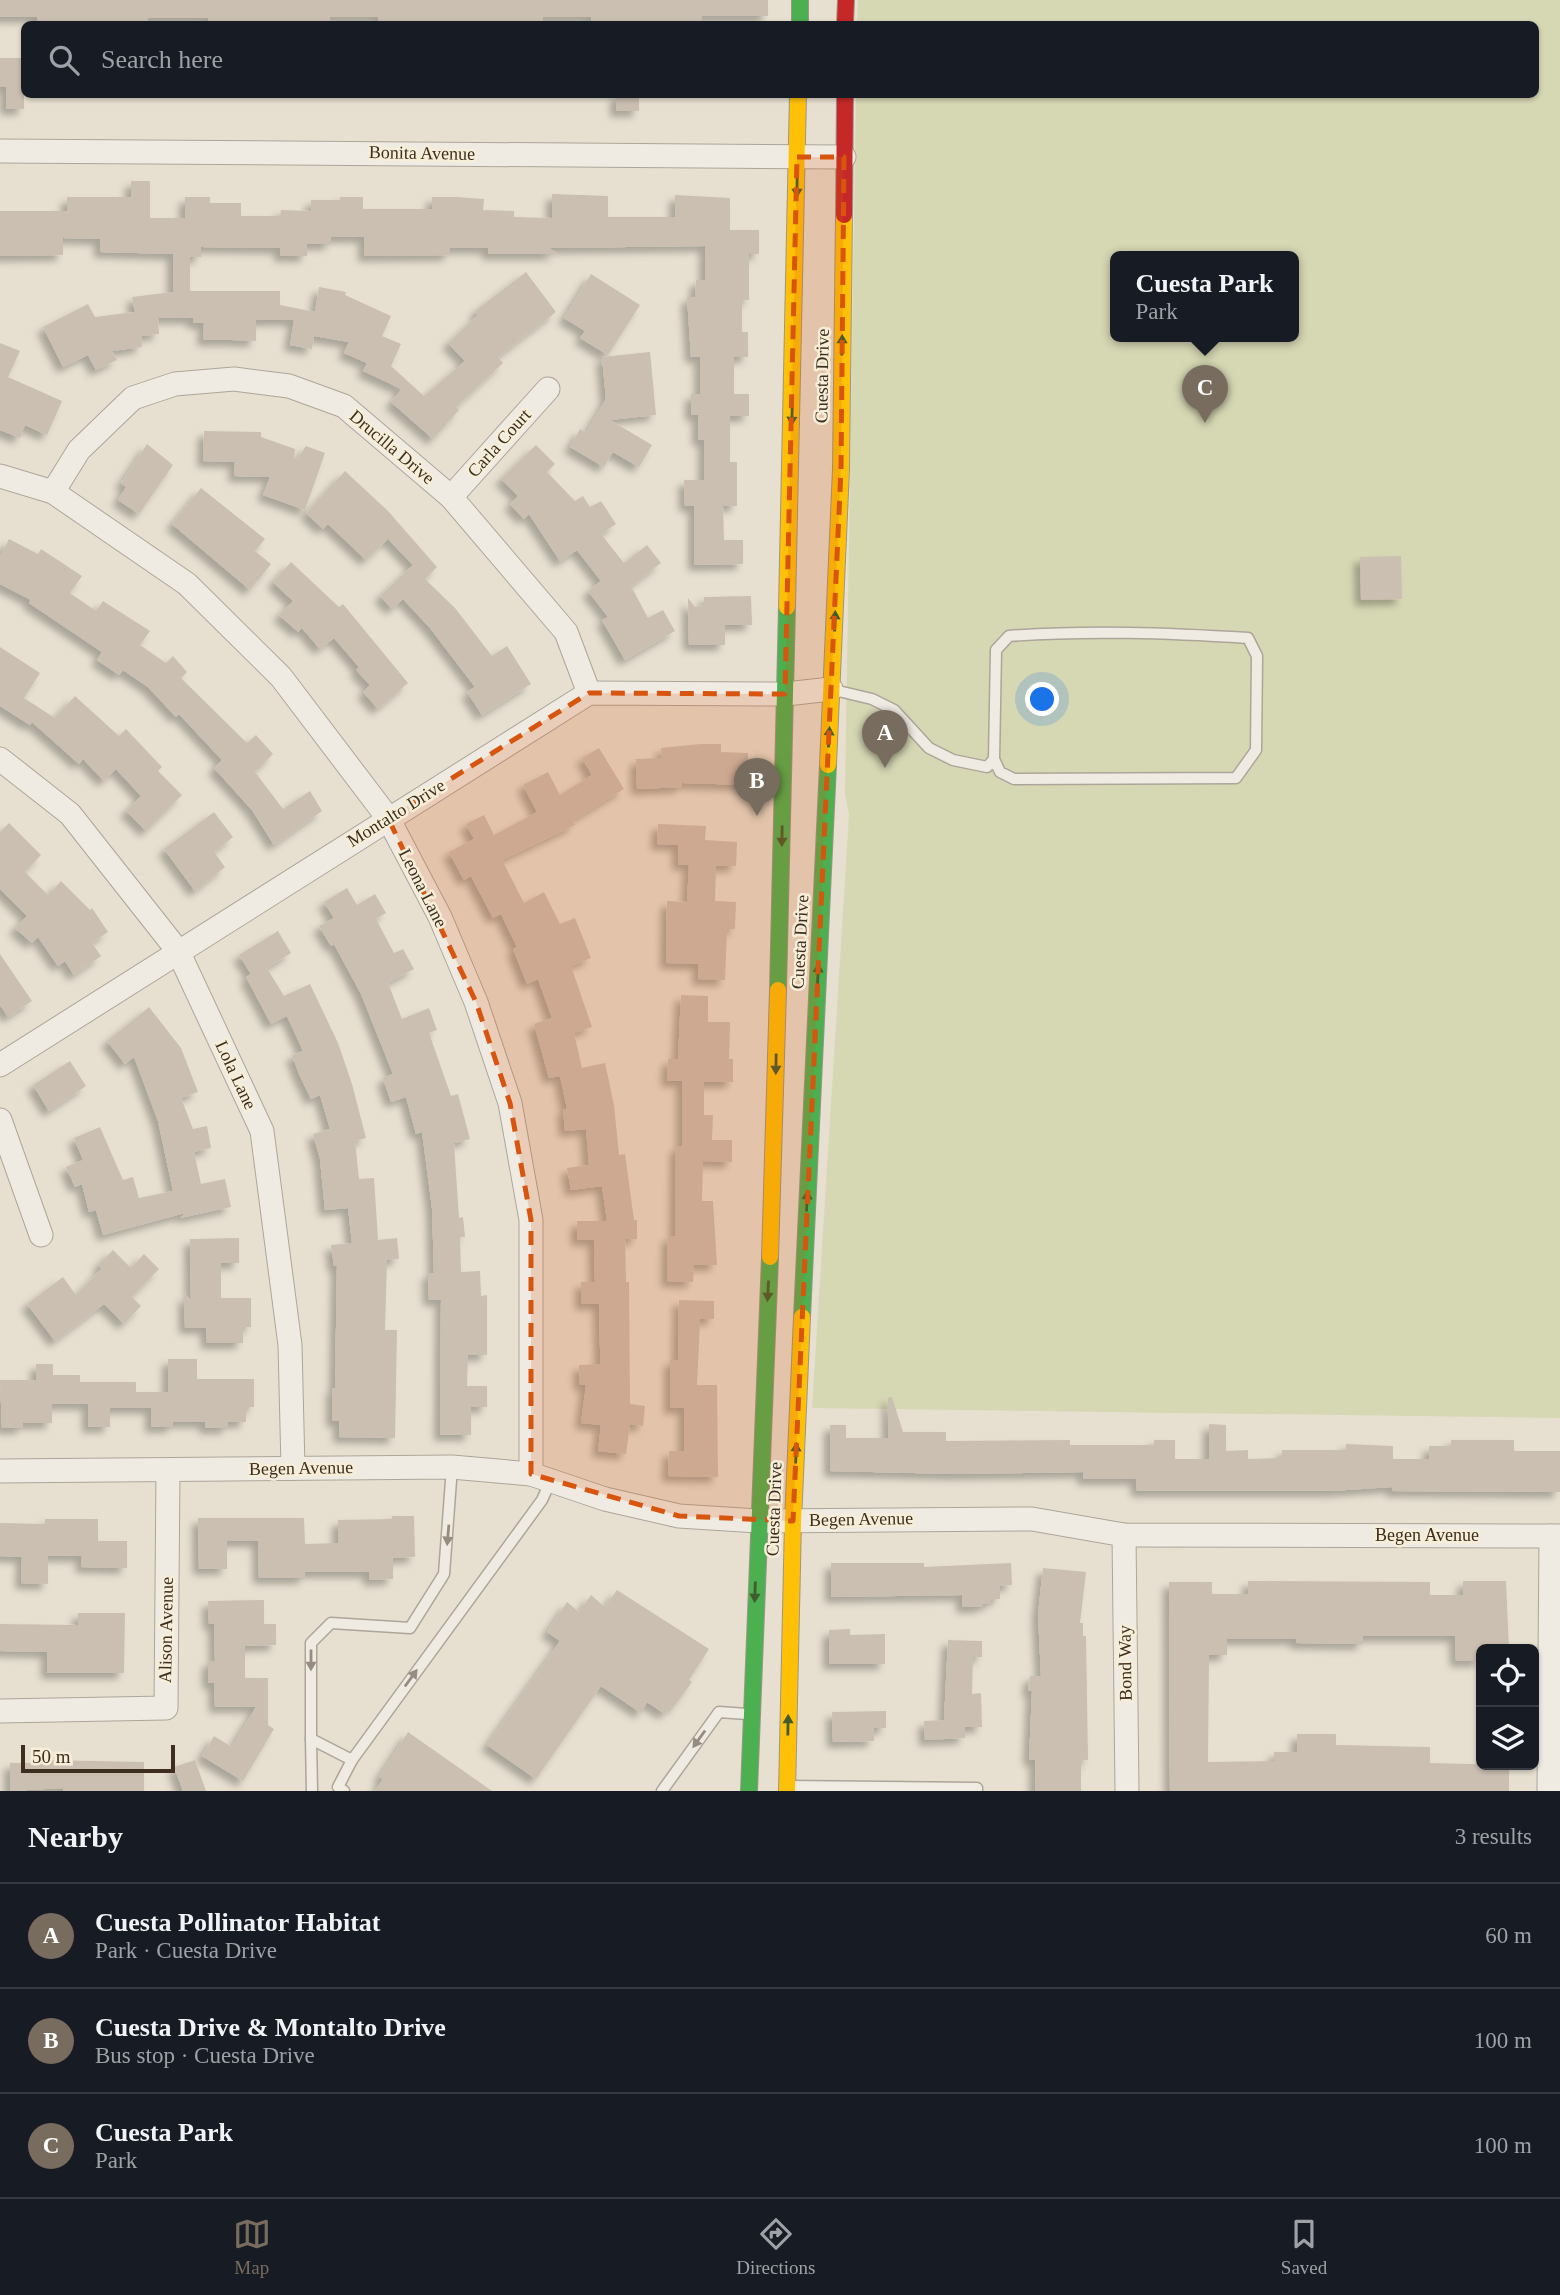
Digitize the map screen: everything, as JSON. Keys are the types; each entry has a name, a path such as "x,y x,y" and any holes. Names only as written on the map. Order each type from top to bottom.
{"main road":[{"path":"800,0 800,21"},
{"path":"845,21 846,0"},
{"name":"Cuesta Drive","path":"749,1791 750,1714 774,1176 798,98"},
{"name":"Cuesta Drive","path":"787,1789 793,1521 841,469 845,98"}],"street":[{"name":"Bonita Avenue","path":"0,151 844,156"},
{"name":"Drucilla Drive","path":"53,492 79,450 133,398 175,384 234,379 289,386 344,406 451,497 566,632 589,693"},
{"name":"Carla Court","path":"451,497 548,389"},
{"name":"Leona Lane","path":"0,476 53,492 187,584 281,677 388,818 440,917 477,1002 510,1103 531,1220 541,1477"},
{"path":"589,693 786,694 831,689"},
{"name":"Montalto Drive","path":"0,1065 589,693"},
{"name":"Lola Lane","path":"0,759 70,814 178,951 262,1131 290,1345 293,1468"},
{"path":"0,1120 41,1235"},
{"name":"Begen Avenue","path":"0,1471 452,1467 541,1477 605,1499 679,1517 758,1521 823,1518 1031,1520 1124,1535 1555,1536"},
{"name":"Alison Avenue","path":"0,1711 166,1708 168,1469"},
{"name":"Bond Way","path":"1124,1535 1127,1791"},
{"path":"1549,1791 1555,1536"}],"lane":[{"path":"831,689 872,699 894,710 929,748 953,760 987,767 994,759 996,650 1009,636 1065,632 1162,633 1248,638 1254,648 1257,656 1255,750 1236,778 1014,779 1000,772 994,759"},
{"path":"312,1791 311,1643 331,1623 410,1628 444,1574 452,1467"},
{"path":"326,1791 341,1789 352,1760 542,1500 541,1477"},
{"path":"662,1791 719,1712 750,1714"},
{"path":"311,1740 352,1760"},
{"path":"787,1789 977,1788 977,1791"}],"highlighted area":[{"path":"797,157 844,157 841,469 793,1521 679,1516 531,1474 531,1220 510,1103 476,1002 388,818 589,693 785,694"}],"green space":[{"path":"858,0 1560,0 1560,1418 812,1408 849,815 845,794 856,98 1539,98 1539,21 857,21"}],"building":[{"path":"0,0 768,0 768,16 702,16 702,21 591,21 591,17 543,17 543,21 378,21 378,17 330,17 330,21 148,18 148,21 37,21 37,17 0,17"},
{"path":"0,58 21,58 21,98 24,98 24,109 6,109 6,87 0,87"},
{"path":"616,98 639,98 639,111 616,111"},
{"path":"131,181 150,181 150,218 185,218 185,197 210,197 210,203 241,203 241,216 280,216 281,210 311,211 311,200 340,200 340,197 363,197 363,209 432,209 432,197 456,197 484,199 483,210 514,211 514,217 552,218 552,194 608,196 608,217 675,217 675,195 730,198 730,230 759,230 759,254 749,254 749,300 742,300 742,332 748,332 748,357 734,357 734,394 749,394 749,416 730,416 730,462 737,462 737,506 723,506 724,540 743,540 743,564 694,565 694,506 685,506 684,480 704,480 704,440 698,440 698,415 691,415 691,394 700,394 700,357 691,357 687,297 695,297 696,280 705,280 705,246 549,248 558,254 488,254 488,248 450,248 450,255 364,256 364,237 331,237 331,244 307,244 307,256 280,256 280,248 201,247 201,257 190,257 190,291 280,291 280,305 315,312 319,287 346,292 345,295 391,316 382,336 401,344 391,366 424,396 465,361 448,343 478,315 475,311 526,272 556,312 498,357 503,363 456,407 459,410 433,439 391,402 402,389 363,371 367,363 344,353 349,342 314,336 312,349 290,345 294,320 256,320 256,341 203,340 204,323 193,323 193,318 158,318 159,334 141,336 142,347 112,351 117,360 96,370 88,355 63,367 43,327 88,304 95,317 135,312 132,297 173,292 173,254 100,252 100,239 63,238 63,255 0,256 0,211 67,211 67,197 131,197"},
{"path":"591,274 640,305 608,355 580,338 585,331 564,318"},
{"path":"0,343 20,351 8,377 62,401 47,435 25,425 20,438 0,430"},
{"path":"650,352 656,415 610,420 652,445 639,467 613,452 604,467 570,447 580,429 586,433 606,399 602,357"},
{"path":"204,431 261,432 261,437 295,449 294,458 297,459 306,446 325,453 305,510 263,495 270,477 234,476 235,462 203,461"},
{"path":"147,444 173,465 139,514 118,500 126,487 121,483"},
{"path":"536,445 555,464 547,472 575,501 583,496 590,507 601,501 616,524 601,534 624,563 647,545 661,563 631,586 648,618 663,610 675,631 625,660 602,620 608,617 588,591 601,581 577,550 560,561 529,514 524,519 510,504 518,496 501,479"},
{"path":"345,471 388,511 437,567 425,579 455,608 492,656 507,646 531,684 482,715 467,692 475,687 430,628 403,599 392,609 380,596 413,565 388,539 366,560 328,524 323,529 306,513"},
{"path":"201,488 265,539 255,551 271,564 250,590 172,524"},
{"path":"9,539 38,554 41,549 82,576 70,593 96,611 103,601 150,631 140,645 166,663 173,656 187,672 181,678 247,743 256,735 273,754 255,772 283,809 310,791 322,811 274,845 252,810 214,768 222,760 179,714 176,717 148,687 123,670 119,675 97,660 102,652 29,603 31,600 0,584 0,557"},
{"path":"1401,556 1402,599 1361,600 1360,557"},
{"path":"291,562 339,607 343,604 408,683 378,709 363,692 370,685 356,670 359,667 334,638 320,649 302,628 298,632 279,615 293,601 273,582"},
{"path":"751,596 752,625 725,625 725,645 689,645 688,598 695,607 704,605 704,597"},
{"path":"0,647 40,673 24,698 55,718 75,696 119,736 126,729 162,767 158,771 182,795 146,831 126,811 141,796 116,769 104,781 83,759 79,764 32,722 30,725 0,706"},
{"path":"721,744 721,752 748,753 747,785 682,783 682,787 637,789 636,759 662,758 661,748"},
{"path":"599,748 624,789 573,820 575,825 502,860 524,903 544,892 560,924 575,918 591,958 571,966 592,1027 574,1033 582,1068 605,1063 614,1105 619,1155 625,1154 634,1220 637,1220 637,1239 625,1239 626,1282 629,1282 630,1404 645,1406 643,1426 630,1424 626,1454 598,1451 601,1425 581,1423 586,1385 580,1385 579,1365 600,1364 600,1348 599,1304 581,1304 581,1282 595,1282 594,1240 577,1240 577,1221 607,1221 602,1186 571,1190 567,1168 589,1165 586,1129 565,1131 563,1109 567,1109 560,1076 549,1078 534,1024 552,1018 538,979 527,984 513,949 517,947 501,914 493,918 471,876 464,880 449,852 474,839 466,824 484,815 494,835 537,812 523,785 548,772 560,795 592,775 582,758"},
{"path":"214,812 233,837 214,852 225,867 195,891 164,849"},
{"path":"9,823 41,855 25,872 48,895 61,881 90,910 92,908 108,932 92,943 101,956 74,975 65,961 58,966 38,937 32,943 15,928 27,916 0,889 0,832"},
{"path":"658,824 706,826 705,840 737,842 736,866 716,866 715,901 736,902 735,929 727,929 725,980 698,979 699,964 666,963 667,901 687,902 689,865 678,864 678,845 657,844"},
{"path":"347,888 357,905 375,894 386,913 376,919 394,953 403,949 414,969 388,983 402,1019 429,1008 437,1030 429,1033 451,1096 458,1094 470,1139 454,1143 459,1218 463,1217 465,1237 460,1237 461,1272 480,1271 481,1296 487,1295 487,1355 468,1355 467,1386 487,1386 487,1407 471,1407 471,1435 440,1435 441,1300 429,1300 428,1273 434,1273 432,1208 422,1132 416,1134 406,1097 391,1102 383,1078 393,1074 361,994 334,944 331,946 319,926 334,918 324,902"},
{"path":"278,931 291,953 267,968 284,996 310,984 338,1043 352,1084 366,1138 355,1141 359,1179 374,1178 378,1240 397,1238 399,1259 387,1260 385,1330 397,1330 395,1438 339,1437 339,1421 332,1421 337,1266 334,1266 331,1245 352,1243 348,1208 325,1210 320,1159 313,1134 330,1129 320,1095 311,1099 299,1074 292,1055 303,1051 287,1016 271,1024 246,977 251,974 239,955"},
{"path":"0,954 32,1001 8,1017 0,1005"},
{"path":"681,995 708,996 708,1022 730,1022 729,1059 733,1059 733,1082 704,1082 704,1115 713,1115 712,1140 732,1140 732,1162 703,1161 702,1201 713,1201 717,1265 694,1265 693,1282 667,1281 668,1236 675,1236 676,1146 682,1146 682,1081 667,1081 668,1059 678,1059"},
{"path":"149,1007 181,1048 198,1092 181,1098 193,1129 207,1126 211,1148 194,1152 201,1184 225,1179 231,1207 180,1218 185,1213 103,1235 96,1210 89,1212 82,1184 75,1187 66,1167 83,1160 74,1138 100,1127 123,1180 133,1177 139,1198 173,1191 158,1121 134,1057 125,1064 107,1041"},
{"path":"70,1061 86,1086 49,1111 33,1085"},
{"path":"239,1238 239,1263 221,1263 221,1298 251,1298 251,1327 243,1327 243,1343 207,1343 206,1328 185,1328 184,1294 191,1300 190,1239"},
{"path":"113,1250 131,1268 144,1254 159,1269 132,1297 141,1306 124,1324 104,1304 55,1341 27,1304 63,1277 76,1295 102,1268 98,1265"},
{"path":"679,1300 714,1301 714,1319 700,1319 697,1385 717,1385 718,1477 668,1476 669,1451 684,1451 684,1408 670,1408 670,1360 678,1360"},
{"path":"168,1359 197,1359 197,1379 254,1379 254,1407 246,1407 246,1422 228,1422 228,1428 205,1428 205,1422 173,1422 173,1427 151,1427 151,1408 110,1408 110,1427 88,1427 88,1404 52,1404 52,1423 23,1423 23,1428 2,1428 0,1380 36,1380 36,1364 53,1364 53,1375 80,1375 80,1382 136,1382 136,1392 168,1392"},
{"path":"892,1397 903,1432 946,1432 946,1441 1070,1440 1070,1445 1154,1445 1154,1440 1175,1440 1175,1459 1209,1459 1209,1424 1226,1425 1226,1451 1248,1450 1248,1459 1282,1458 1282,1450 1346,1450 1346,1444 1393,1446 1393,1459 1429,1459 1429,1446 1451,1446 1451,1440 1514,1440 1514,1451 1560,1451 1560,1492 1392,1491 1392,1487 1331,1491 1137,1491 1136,1479 1083,1479 1083,1472 955,1474 830,1471 830,1425 846,1425 846,1438 888,1438 888,1398"},
{"path":"392,1516 414,1516 415,1557 393,1558 393,1579 369,1580 369,1572 305,1572 305,1578 259,1578 258,1541 227,1541 227,1569 199,1569 198,1518 304,1518 305,1544 338,1543 338,1520 392,1519"},
{"path":"45,1519 98,1519 98,1541 127,1541 127,1568 81,1567 82,1556 48,1556 48,1584 21,1583 22,1557 0,1556 0,1523 45,1524"},
{"path":"831,1563 924,1563 924,1567 1011,1563 1012,1585 1000,1586 1000,1599 991,1599 991,1604 983,1604 983,1607 962,1607 962,1595 831,1597"},
{"path":"1043,1568 1086,1572 1080,1623 1083,1623 1083,1636 1086,1636 1088,1760 1081,1760 1081,1791 1035,1791 1035,1760 1029,1760 1032,1691 1028,1691 1030,1676 1041,1676 1038,1614"},
{"path":"1248,1581 1430,1582 1430,1595 1463,1595 1463,1581 1506,1581 1509,1644 1476,1644 1476,1661 1456,1661 1455,1636 1363,1636 1363,1644 1296,1643 1296,1639 1227,1639 1227,1655 1209,1655 1208,1762 1274,1761 1274,1752 1297,1752 1297,1734 1336,1734 1336,1745 1430,1747 1430,1763 1476,1764 1476,1770 1509,1770 1509,1791 1170,1791 1169,1582 1212,1582 1212,1594 1248,1594"},
{"path":"617,1590 709,1649 689,1680 692,1682 673,1708 670,1706 665,1714 647,1702 641,1713 601,1686 536,1779 487,1745 560,1641 547,1632 567,1602 579,1612 591,1595 605,1607"},
{"path":"264,1600 264,1624 276,1624 276,1645 245,1646 245,1678 268,1678 268,1725 274,1729 243,1781 202,1756 214,1736 232,1747 256,1707 215,1707 214,1683 208,1683 208,1661 215,1661 214,1624 209,1624 208,1601"},
{"path":"78,1613 125,1613 124,1673 47,1673 47,1652 0,1651 0,1624 78,1625"},
{"path":"850,1629 850,1635 885,1634 885,1664 829,1664 829,1630"},
{"path":"948,1640 982,1641 982,1657 973,1657 972,1694 981,1693 982,1727 965,1727 965,1738 925,1740 924,1721 944,1720"},
{"path":"886,1711 886,1728 874,1728 874,1741 833,1742 832,1712"},
{"path":"408,1732 492,1791 375,1791 383,1779 379,1777"},
{"path":"43,1760 144,1762 144,1791 63,1791 63,1788 10,1791 10,1763 43,1763"},
{"path":"195,1760 206,1791 183,1791 174,1767"}],"traffic: fast":[{"path":"800,0 800,21"},
{"path":"778,990 787,607"},
{"path":"802,1317 828,765"},
{"path":"749,1791 770,1257"}],"traffic: slow":[{"path":"787,607 798,98"},
{"path":"828,765 841,469 844,215"},
{"path":"770,1257 778,990"},
{"path":"787,1791 793,1521 802,1317"}],"traffic: jam":[{"path":"845,21 846,0"},
{"path":"844,215 845,98"}],"place":[{"name":"Cuesta Park","path":"1205,423"},
{"name":"Cuesta Pollinator Habitat","path":"885,768"},
{"name":"Cuesta Drive & Montalto Drive","path":"757,816"}]}
